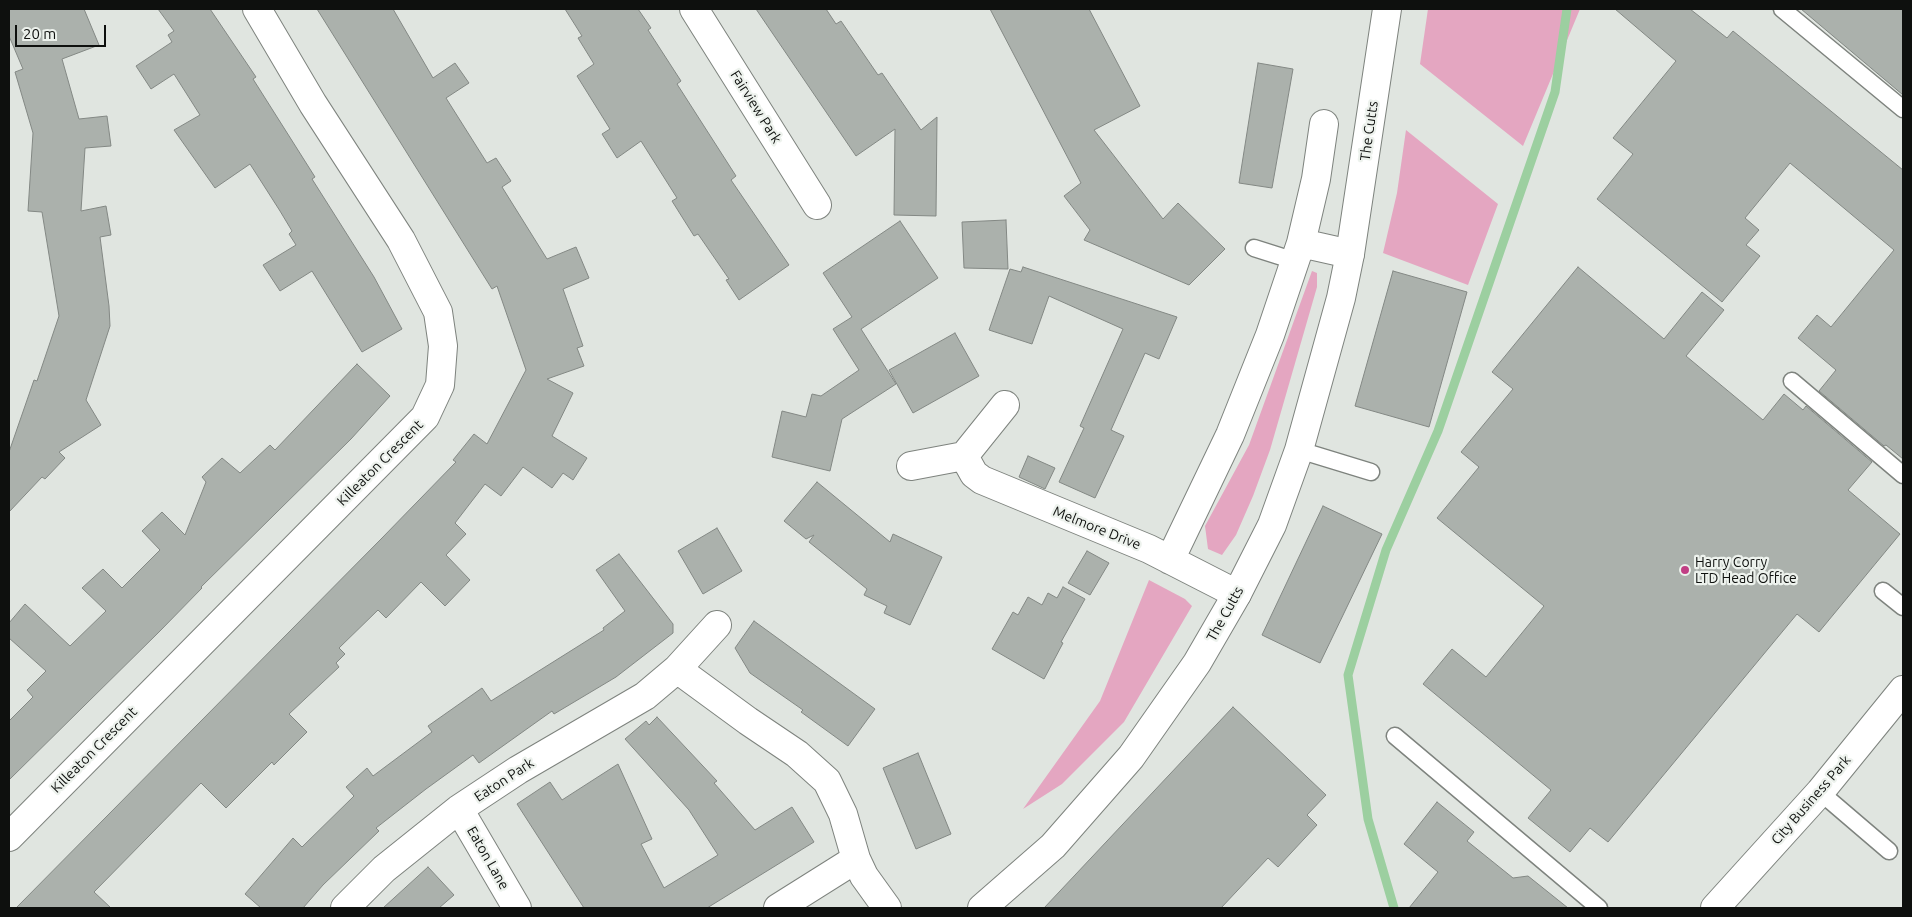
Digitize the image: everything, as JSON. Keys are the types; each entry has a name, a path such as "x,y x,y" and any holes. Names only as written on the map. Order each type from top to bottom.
{"street":[{"name":"Killeaton Crescent","path":"9,837 425,417 440,386 443,346 438,312 401,240 313,104 257,9"},
{"name":"Fairview Park","path":"694,9 817,205"},
{"name":"The Cutts","path":"982,908 1054,846 1131,757 1197,663 1237,594 1272,525 1299,450 1341,298 1350,254 1387,9"},
{"path":"1170,560 1244,402 1298,252 1316,179 1324,124"},
{"path":"1298,252 1350,254"},
{"path":"911,466 964,456 1005,405"},
{"name":"Melmore Drive","path":"964,456 974,474 982,480 1170,560 1237,594"},
{"name":"Eaton Park","path":"345,908 384,869 459,809 518,770 645,696 677,669 718,625"},
{"path":"677,669 797,754 827,781 843,814 856,859 864,876 887,908"},
{"name":"City Business Park","path":"1715,908 1820,792 1903,690"},
{"name":"Eaton Lane","path":"459,809 517,908"},
{"path":"778,908 856,859"}],"lane":[{"path":"1782,9 1903,109"},
{"path":"1254,248 1298,252"},
{"path":"1792,381 1903,475"},
{"path":"1299,450 1371,472"},
{"path":"1883,591 1903,607"},
{"path":"1394,736 1599,908"},
{"path":"1820,792 1889,851"}],"shaded area":[{"path":"1428,9 1580,9 1523,146 1420,64"},
{"path":"1406,130 1498,204 1468,285 1383,253 1397,193"},
{"path":"1312,271 1317,273 1317,287 1270,450 1236,535 1222,555 1208,549 1205,526 1249,445"},
{"path":"1149,580 1185,599 1192,606 1124,722 1062,784 1023,809 1100,701"}],"building":[{"path":"9,9 84,9 99,45 62,59 79,119 107,116 111,146 85,148 81,211 106,206 111,235 100,237 110,326 86,400 101,425 59,452 65,458 45,479 42,477 9,512 9,452 34,380 37,381 59,316 42,212 28,211 33,133 15,72 23,69 9,36"},
{"path":"158,9 210,9 256,77 253,79 315,177 312,179 374,277 402,329 362,352 312,271 280,291 263,265 296,245 289,234 292,231 250,164 215,188 174,130 200,115 174,74 151,89 136,66 172,42 168,35 174,31"},
{"path":"317,9 393,9 433,78 455,63 469,83 446,98 487,163 496,158 511,181 502,187 547,259 576,247 589,278 563,289 583,346 577,348 584,366 547,379 573,393 552,436 587,458 573,480 563,473 552,488 523,467 501,496 485,484 455,523 466,534 446,555 470,580 445,606 421,582 386,618 378,610 339,648 345,654 336,663 339,667 289,714 307,732 274,765 272,762 226,808 201,783 94,892 111,908 16,908 456,462 453,460 474,434 487,444 526,370 497,286 492,289"},
{"path":"565,9 638,9 651,28 648,30 681,81 677,84 736,176 731,180 789,265 739,300 726,280 729,279 698,234 694,236 672,201 677,198 641,141 617,158 602,134 610,129 577,76 594,64 578,38 582,36"},
{"path":"756,9 826,9 836,24 841,21 878,75 882,73 921,130 937,117 936,216 894,215 895,129 856,156"},
{"path":"990,9 1089,9 1140,106 1094,130 1163,219 1178,203 1225,249 1189,285 1084,240 1090,230 1064,196 1081,183"},
{"path":"1615,9 1690,9 1727,38 1733,31 1903,170 1903,459 1886,445 1884,446 1819,391 1836,370 1798,338 1817,315 1831,327 1894,250 1790,163 1745,218 1759,230 1746,245 1760,256 1722,302 1597,199 1633,154 1613,138 1676,61"},
{"path":"1801,9 1903,9 1903,95"},
{"path":"1258,63 1293,69 1272,188 1239,183"},
{"path":"1006,220 1008,269 964,268 962,222"},
{"path":"900,221 938,278 861,329 896,384 842,419 830,471 772,457 782,411 806,417 812,394 821,396 859,370 833,329 852,317 823,273"},
{"path":"1023,267 1177,317 1159,359 1145,353 1111,430 1124,436 1095,498 1059,482 1084,428 1080,426 1123,329 1049,296 1032,344 989,330 1010,269 1021,272"},
{"name":"Harry Corry LTD Head Office","path":"1578,267 1664,339 1702,292 1724,310 1686,356 1763,420 1784,394 1803,410 1806,406 1872,462 1848,490 1900,534 1819,632 1797,614 1608,842 1590,828 1570,852 1528,818 1551,790 1423,684 1452,649 1486,677 1544,606 1437,518 1479,467 1461,452 1513,389 1492,372"},
{"path":"1393,271 1467,292 1429,427 1355,406"},
{"path":"955,333 979,376 913,413 889,370"},
{"path":"357,364 390,396 351,439 9,780 9,721 33,697 27,690 46,671 9,638 9,623 25,604 70,646 106,611 82,588 103,569 122,588 160,550 142,531 162,512 185,535 206,482 202,477 222,458 240,473 270,445 275,450"},
{"path":"1028,456 1055,468 1045,489 1019,477"},
{"path":"817,482 890,542 893,534 942,557 910,625 884,613 887,606 864,595 867,589 809,542 814,535 806,539 784,521"},
{"path":"1323,506 1382,534 1320,663 1262,635"},
{"path":"717,528 742,571 703,594 678,551"},
{"path":"1087,551 1109,563 1090,595 1068,583"},
{"path":"619,554 673,624 673,633 616,677 554,714 552,711 479,763 473,755 426,789 376,828 379,831 323,885 303,908 261,908 245,894 293,838 302,847 354,796 346,787 367,768 373,776 432,732 428,726 482,688 491,701 604,630 603,628 625,611 596,570"},
{"path":"1063,587 1085,599 1061,642 1063,643 1044,679 992,649 1013,612 1018,615 1028,597 1042,605 1048,593 1057,598"},
{"path":"754,621 875,709 848,746 801,712 803,710 750,673 735,648"},
{"path":"1233,707 1326,795 1307,815 1317,825 1278,867 1268,858 1221,908 1044,908"},
{"path":"657,717 717,781 714,783 755,830 792,807 814,842 707,908 584,908 517,804 550,782 562,800 618,764 652,839 641,844 664,888 718,855 689,810 625,739 646,721 649,725"},
{"path":"918,753 951,834 916,849 883,768"},
{"path":"1437,802 1474,832 1467,841 1513,878 1528,876 1568,908 1409,908 1438,872 1404,844"},
{"path":"428,867 454,895 439,908 383,908"}],"waterway":[{"path":"1394,908 1368,819 1348,675 1386,550 1438,431 1555,92 1567,9"}],"place":[{"name":"Harry Corry LTD Head Office","path":"1685,570"}]}
